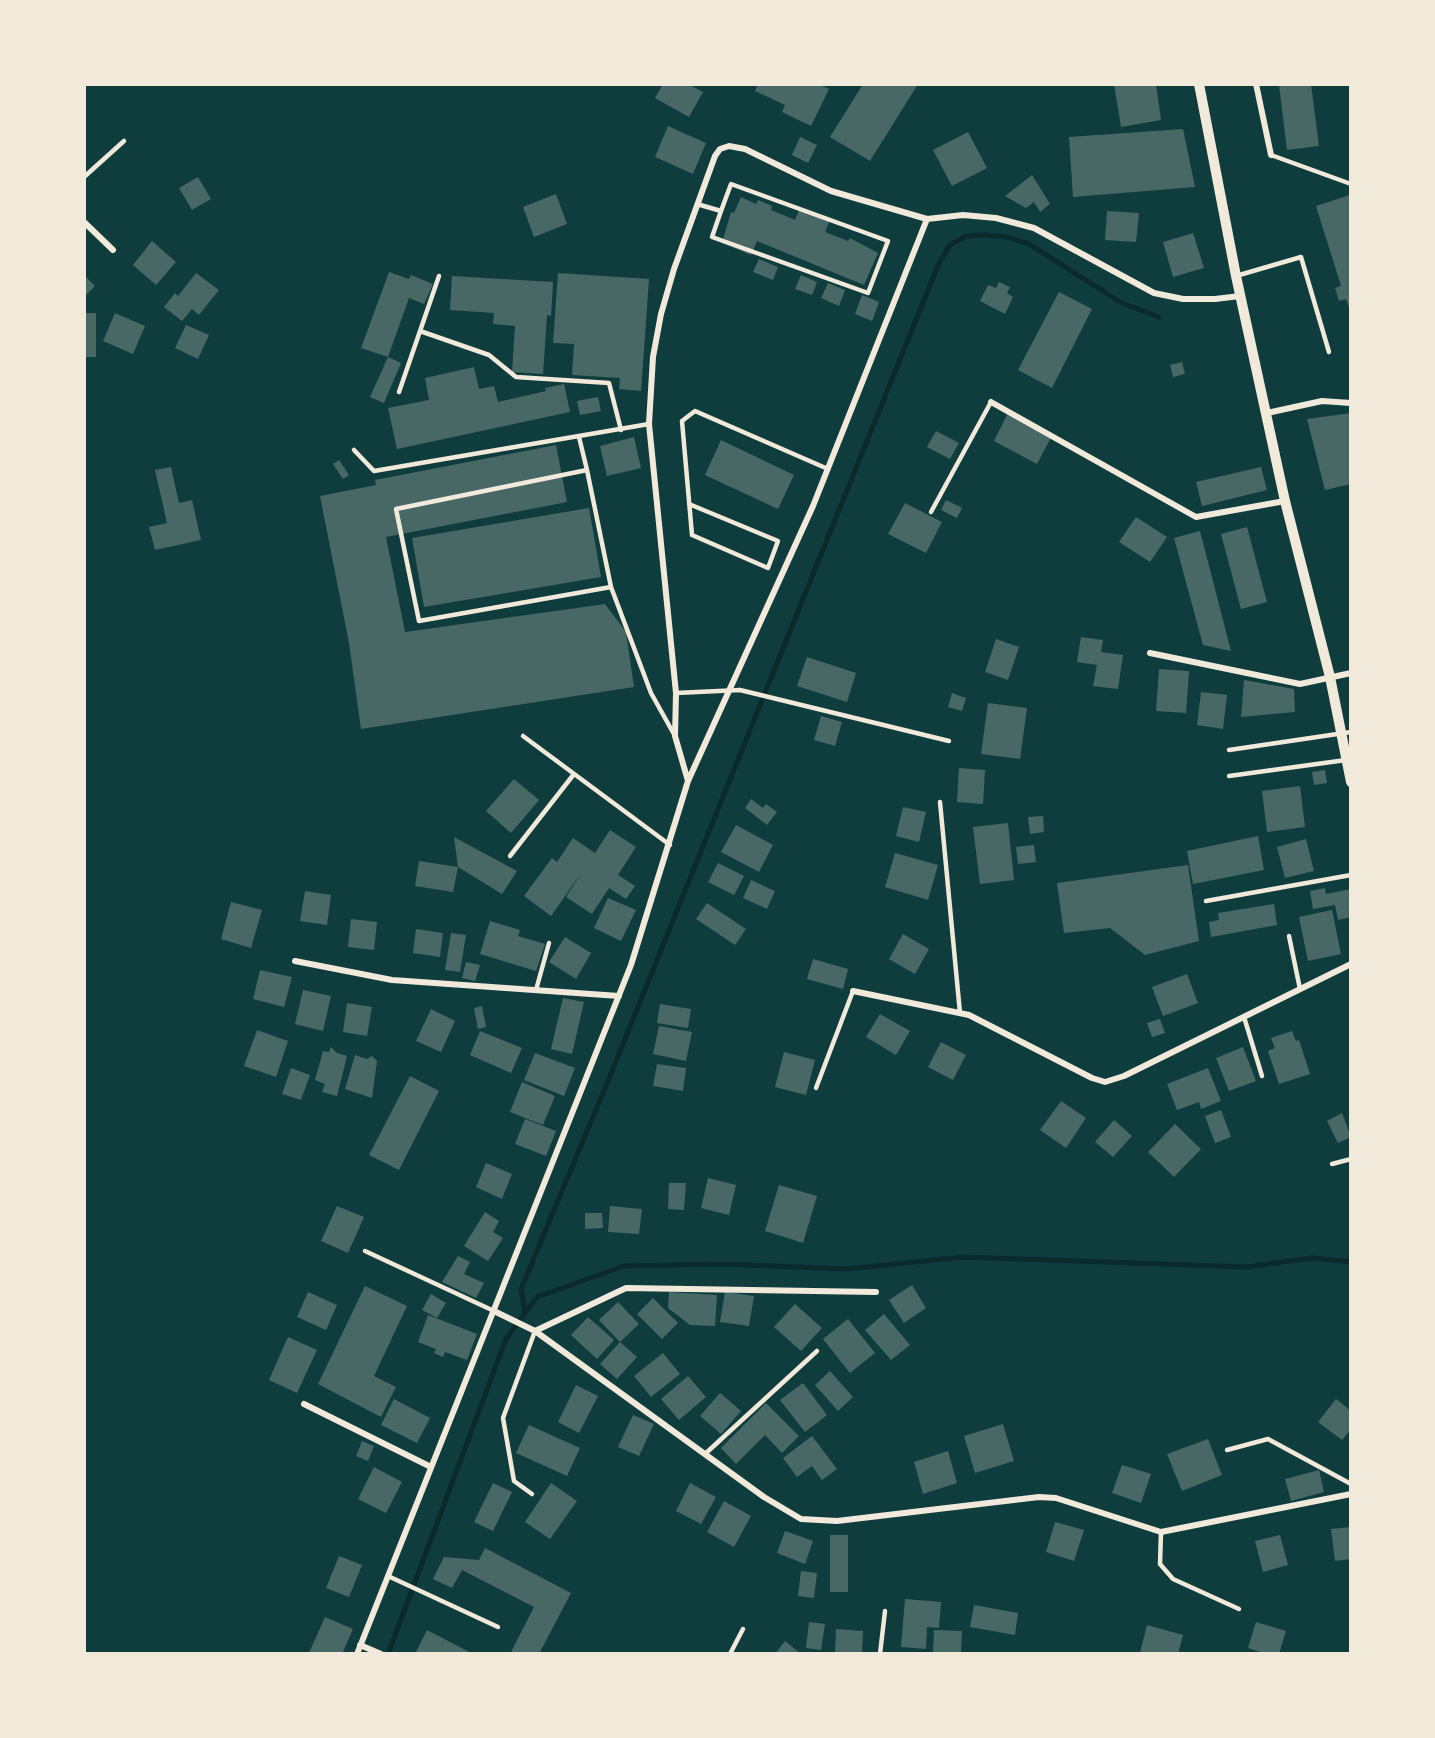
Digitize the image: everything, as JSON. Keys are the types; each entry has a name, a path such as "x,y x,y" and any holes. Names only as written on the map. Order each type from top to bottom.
{"street":[{"path":"1199,84 1240,296 1285,501 1346,733 1346,760 1351,782"},
{"path":"1256,84 1271,155"},
{"path":"688,781 675,736 676,693 649,424 653,357 661,314 697,204 715,156 720,149 729,146 745,149 831,192 927,219 963,215 996,218 1034,228 1154,293 1183,299 1240,296"},
{"path":"357,1654 618,996 670,845 688,781 727,691 748,653 828,469 927,219"},
{"path":"84,222 113,250"},
{"path":"1267,413 1322,401 1351,403"},
{"path":"991,402 1196,517 1285,501"},
{"path":"1150,653 1300,684 1351,673"},
{"path":"295,961 392,980 618,996"},
{"path":"853,992 969,1015 1092,1078 1106,1082 1124,1076 1351,964"},
{"path":"533,1330 626,1288 876,1292"},
{"path":"494,1311 533,1330 764,1497 801,1519 837,1521 1039,1497 1056,1498 1161,1532 1351,1494"},
{"path":"304,1404 431,1467"},
{"path":"360,1645 381,1654"}],"lane":[{"path":"84,177 124,141"},
{"path":"1271,155 1351,184"},
{"path":"731,184 888,241 868,293 712,237 721,211 731,184"},
{"path":"697,204 721,211"},
{"path":"1236,276 1301,257 1329,352"},
{"path":"399,392 439,276"},
{"path":"420,331 489,355 516,377 609,383 621,429"},
{"path":"931,512 991,402"},
{"path":"689,504 778,541 768,568 692,535 689,504 682,421 695,411 828,469"},
{"path":"354,450 374,471 497,448 579,437 649,424"},
{"path":"579,437 611,587 651,693 675,736"},
{"path":"587,470 396,509 419,621 611,587"},
{"path":"676,693 727,691 758,693 949,741"},
{"path":"1229,750 1346,733"},
{"path":"523,736 670,845"},
{"path":"1229,776 1346,760"},
{"path":"510,856 574,774"},
{"path":"940,802 960,1013"},
{"path":"1206,901 1351,875"},
{"path":"1288,936 1300,989"},
{"path":"536,990 549,943"},
{"path":"816,1088 853,992"},
{"path":"1244,1017 1262,1076"},
{"path":"1332,1164 1351,1159"},
{"path":"365,1251 494,1311"},
{"path":"532,1494 514,1481 503,1418 533,1330"},
{"path":"705,1454 817,1351"},
{"path":"1227,1450 1268,1438 1351,1484"},
{"path":"1161,1532 1160,1564 1173,1579 1239,1609"},
{"path":"388,1576 498,1627"},
{"path":"880,1654 885,1611"},
{"path":"730,1654 743,1629"}],"building":[{"path":"663,84 688,84 703,92 689,117 655,98"},
{"path":"758,84 818,84 829,89 811,126 782,112 785,105 755,91"},
{"path":"863,84 918,84 870,161 830,137"},
{"path":"1114,84 1156,84 1161,120 1121,127"},
{"path":"1311,84 1319,146 1287,150 1279,85"},
{"path":"668,126 706,143 693,174 655,157"},
{"path":"1183,129 1195,187 1073,197 1069,137"},
{"path":"968,132 987,168 952,186 933,150"},
{"path":"800,137 817,145 808,163 792,155"},
{"path":"1032,175 1050,204 1040,212 1034,202 1026,208 1005,196"},
{"path":"198,177 211,199 192,210 179,188"},
{"path":"556,194 567,224 534,237 523,207"},
{"path":"1350,195 1351,314 1346,299 1339,301 1335,288 1341,286 1316,206"},
{"path":"741,197 756,204 758,200 772,206 771,210 795,220 800,208 830,220 825,232 848,241 850,238 878,253 864,285 757,241 751,255 722,243 731,212 734,213"},
{"path":"1107,211 1139,213 1136,242 1105,240"},
{"path":"1193,233 1204,268 1173,277 1163,242"},
{"path":"152,241 176,262 156,285 133,265"},
{"path":"759,259 778,267 773,280 753,272"},
{"path":"389,272 409,279 411,275 433,284 424,304 409,298 388,357 361,348"},
{"path":"196,273 219,290 199,315 192,309 182,321 164,307 175,293 178,296"},
{"path":"558,273 649,279 641,391 619,389 620,378 572,375 574,344 553,343"},
{"path":"84,275 95,286 84,297"},
{"path":"801,275 817,282 812,295 795,289"},
{"path":"452,276 553,282 551,316 547,315 543,374 512,372 515,326 493,324 494,313 450,310"},
{"path":"999,282 1010,287 1007,293 1013,297 1005,314 980,301 988,285 996,288"},
{"path":"828,283 845,290 839,306 821,298"},
{"path":"1059,292 1092,309 1052,388 1018,370"},
{"path":"862,295 879,302 872,321 855,314"},
{"path":"84,313 96,313 96,357 84,357"},
{"path":"115,313 145,326 133,354 103,341"},
{"path":"186,325 209,335 198,359 175,348"},
{"path":"388,357 401,363 384,403 370,397"},
{"path":"1182,362 1185,374 1173,377 1170,365"},
{"path":"474,367 479,389 494,386 498,402 546,391 545,388 564,384 570,412 397,449 388,408 429,400 425,378"},
{"path":"598,397 601,411 580,415 577,401"},
{"path":"1009,411 1053,434 1037,464 994,441"},
{"path":"1351,413 1351,484 1325,490 1307,419"},
{"path":"936,431 959,443 950,459 927,447"},
{"path":"634,437 641,468 607,476 600,446"},
{"path":"721,440 794,475 778,509 705,475"},
{"path":"556,445 567,502 386,537 405,632 605,604 626,632 634,687 361,729 349,643 320,496 376,485 375,480"},
{"path":"339,460 349,475 343,479 333,464"},
{"path":"171,467 179,503 192,500 201,540 155,550 149,527 167,523 155,470"},
{"path":"1261,467 1267,490 1202,506 1196,482"},
{"path":"946,500 962,508 957,518 941,510"},
{"path":"905,503 942,522 926,553 888,534"},
{"path":"589,508 601,577 424,607 412,538"},
{"path":"1136,517 1167,537 1150,562 1119,542"},
{"path":"1247,527 1267,602 1241,609 1221,534"},
{"path":"1200,531 1231,651 1203,645 1174,538"},
{"path":"1081,637 1103,640 1101,652 1123,655 1118,689 1093,686 1097,665 1077,662"},
{"path":"996,639 1019,647 1008,680 985,672"},
{"path":"807,657 856,673 847,702 797,686"},
{"path":"1159,669 1189,671 1186,713 1156,711"},
{"path":"1244,680 1294,689 1295,712 1241,717"},
{"path":"1201,692 1227,695 1223,729 1197,725"},
{"path":"952,693 966,698 962,711 948,707"},
{"path":"988,703 1027,708 1020,759 981,754"},
{"path":"821,716 842,722 835,746 814,740"},
{"path":"959,768 985,770 983,804 957,802"},
{"path":"1325,770 1327,783 1314,785 1312,772"},
{"path":"514,779 539,800 511,833 486,811"},
{"path":"1300,786 1305,827 1267,832 1262,791"},
{"path":"751,799 763,808 766,804 777,812 767,825 745,808"},
{"path":"903,807 926,812 919,842 896,836"},
{"path":"1043,816 1044,832 1030,834 1028,817"},
{"path":"1008,823 1014,880 980,884 973,827"},
{"path":"736,825 773,845 759,872 721,852"},
{"path":"610,830 636,847 618,875 635,886 626,899 609,888 592,914 566,897 582,872 551,916 524,896 552,858 557,862 573,838 595,853"},
{"path":"1258,836 1264,870 1193,884 1187,851"},
{"path":"454,837 517,871 502,894 458,867"},
{"path":"1306,839 1314,871 1285,878 1277,847"},
{"path":"1034,845 1036,862 1018,864 1016,847"},
{"path":"895,853 938,865 928,900 885,887"},
{"path":"419,861 458,867 453,892 415,886"},
{"path":"718,863 744,876 734,895 708,882"},
{"path":"1188,865 1199,941 1145,955 1110,928 1064,933 1057,883"},
{"path":"751,880 775,891 767,909 743,898"},
{"path":"1325,888 1326,894 1351,889 1351,917 1338,920 1335,905 1313,909 1310,891"},
{"path":"305,891 331,895 327,925 300,921"},
{"path":"608,898 636,910 621,941 594,928"},
{"path":"231,902 262,910 251,948 221,939"},
{"path":"707,903 746,929 735,945 696,919"},
{"path":"1274,904 1277,925 1211,937 1209,922 1219,920 1218,913"},
{"path":"1332,910 1341,954 1308,961 1299,917"},
{"path":"351,919 377,922 374,950 348,947"},
{"path":"490,921 520,930 518,936 545,944 536,971 480,954"},
{"path":"416,929 443,933 440,957 413,953"},
{"path":"451,933 466,935 460,972 445,970"},
{"path":"903,934 929,949 915,974 889,959"},
{"path":"565,937 591,953 576,979 549,962"},
{"path":"813,959 848,969 843,989 807,979"},
{"path":"466,962 480,965 475,981 462,978"},
{"path":"260,970 292,977 284,1007 253,999"},
{"path":"1187,974 1198,1003 1163,1016 1152,987"},
{"path":"303,990 331,996 323,1031 295,1024"},
{"path":"563,998 584,1002 572,1054 551,1049"},
{"path":"347,1003 372,1007 367,1036 343,1032"},
{"path":"660,1004 691,1009 688,1028 657,1023"},
{"path":"482,1006 486,1027 478,1029 474,1008"},
{"path":"431,1009 455,1021 441,1052 416,1041"},
{"path":"880,1014 910,1031 896,1055 866,1037"},
{"path":"1160,1019 1165,1033 1152,1037 1147,1023"},
{"path":"659,1026 692,1032 686,1061 653,1054"},
{"path":"257,1030 288,1041 276,1077 244,1066"},
{"path":"480,1031 522,1048 511,1073 470,1055"},
{"path":"1292,1031 1296,1041 1299,1040 1310,1074 1279,1084 1268,1051 1275,1048 1271,1038"},
{"path":"941,1042 966,1055 953,1080 928,1067"},
{"path":"331,1047 337,1053 347,1056 337,1096 322,1092 325,1084 315,1080 323,1051 329,1052"},
{"path":"1243,1047 1256,1081 1229,1091 1216,1058"},
{"path":"784,1052 815,1060 806,1095 775,1087"},
{"path":"535,1053 575,1068 564,1096 524,1080"},
{"path":"355,1055 367,1059 372,1056 377,1061 372,1098 345,1089"},
{"path":"657,1064 686,1068 683,1091 653,1086"},
{"path":"291,1068 310,1075 301,1100 282,1094"},
{"path":"1208,1068 1221,1101 1201,1109 1199,1102 1177,1110 1167,1084"},
{"path":"410,1076 439,1091 399,1170 369,1155"},
{"path":"522,1082 555,1096 543,1125 510,1112"},
{"path":"1061,1101 1086,1118 1066,1148 1040,1130"},
{"path":"1221,1110 1231,1137 1215,1143 1205,1116"},
{"path":"1342,1113 1351,1137 1338,1143 1327,1121"},
{"path":"525,1119 556,1131 546,1156 515,1144"},
{"path":"1114,1120 1132,1136 1113,1157 1095,1142"},
{"path":"1175,1124 1201,1149 1174,1177 1148,1152"},
{"path":"486,1163 512,1174 502,1199 476,1187"},
{"path":"708,1178 736,1185 729,1215 701,1208"},
{"path":"669,1183 686,1183 684,1210 668,1209"},
{"path":"779,1185 817,1196 803,1243 765,1231"},
{"path":"337,1206 364,1217 348,1253 321,1241"},
{"path":"610,1206 642,1209 639,1234 608,1232"},
{"path":"485,1212 499,1221 493,1232 503,1238 488,1261 464,1246"},
{"path":"585,1213 602,1213 603,1228 585,1229"},
{"path":"458,1256 470,1262 464,1274 484,1283 476,1298 442,1282"},
{"path":"912,1285 926,1308 904,1323 889,1300"},
{"path":"365,1286 407,1306 374,1376 396,1387 381,1417 318,1384"},
{"path":"308,1292 337,1305 326,1330 297,1317"},
{"path":"669,1292 717,1295 715,1326 690,1325 668,1308"},
{"path":"725,1292 754,1296 749,1326 720,1322"},
{"path":"431,1294 446,1303 437,1318 422,1310"},
{"path":"653,1298 678,1323 662,1339 637,1314"},
{"path":"618,1302 639,1324 620,1342 599,1320"},
{"path":"795,1304 822,1328 801,1351 774,1327"},
{"path":"884,1314 910,1345 891,1360 865,1330"},
{"path":"428,1315 477,1334 467,1360 445,1352 443,1357 434,1353 436,1349 418,1342"},
{"path":"588,1317 614,1340 597,1359 571,1335"},
{"path":"848,1319 875,1353 850,1373 823,1339"},
{"path":"288,1337 317,1350 297,1393 269,1380"},
{"path":"620,1342 637,1357 617,1379 600,1364"},
{"path":"663,1353 680,1374 651,1397 634,1376"},
{"path":"830,1371 853,1397 838,1411 815,1385"},
{"path":"688,1376 706,1397 679,1420 661,1399"},
{"path":"803,1383 827,1415 805,1432 780,1400"},
{"path":"576,1385 598,1396 579,1433 558,1422"},
{"path":"720,1393 741,1411 721,1434 700,1416"},
{"path":"394,1399 430,1418 417,1443 381,1425"},
{"path":"1336,1399 1351,1411 1351,1429 1342,1440 1318,1422"},
{"path":"766,1403 799,1436 782,1453 765,1435 736,1464 721,1448"},
{"path":"633,1415 654,1424 639,1456 618,1447"},
{"path":"1003,1424 1014,1461 975,1473 964,1436"},
{"path":"529,1425 580,1448 567,1476 516,1453"},
{"path":"812,1436 837,1469 822,1480 812,1466 797,1477 783,1458"},
{"path":"1208,1439 1222,1475 1182,1491 1167,1454"},
{"path":"362,1441 374,1446 368,1461 356,1456"},
{"path":"948,1451 957,1483 923,1494 914,1462"},
{"path":"1122,1465 1151,1474 1141,1503 1112,1493"},
{"path":"374,1467 402,1482 386,1513 358,1499"},
{"path":"1319,1470 1324,1492 1291,1501 1285,1479"},
{"path":"493,1483 512,1492 493,1531 474,1522"},
{"path":"551,1483 577,1501 550,1539 525,1522"},
{"path":"690,1483 716,1497 701,1524 676,1511"},
{"path":"724,1501 751,1516 734,1547 707,1532"},
{"path":"1055,1522 1084,1530 1074,1561 1046,1552"},
{"path":"1351,1527 1351,1559 1335,1561 1331,1529"},
{"path":"785,1531 813,1541 805,1564 777,1553"},
{"path":"830,1535 848,1535 848,1592 830,1592"},
{"path":"1280,1535 1288,1565 1263,1572 1255,1541"},
{"path":"485,1548 571,1593 539,1654 510,1654 534,1607 462,1570 452,1588 433,1579 444,1557 479,1560"},
{"path":"339,1556 362,1565 349,1597 326,1588"},
{"path":"801,1571 817,1573 814,1598 798,1596"},
{"path":"905,1599 941,1602 939,1628 927,1627 926,1649 901,1647"},
{"path":"974,1605 1018,1613 1015,1635 970,1627"},
{"path":"325,1617 353,1629 342,1654 309,1653"},
{"path":"809,1622 825,1624 821,1650 806,1648"},
{"path":"1256,1622 1286,1631 1279,1654 1266,1654 1248,1648"},
{"path":"1147,1625 1183,1635 1178,1654 1140,1653"},
{"path":"836,1629 863,1631 862,1654 835,1654"},
{"path":"427,1630 473,1654 415,1654"},
{"path":"934,1630 962,1631 961,1654 933,1654"},
{"path":"785,1641 801,1654 775,1654"}],"waterway":[{"path":"525,1313 521,1289 608,1081 939,263 950,245 966,236 983,235 1007,237 1029,244 1120,302 1159,317"},
{"path":"388,1654 506,1339 537,1297 624,1266 722,1264 846,1269 964,1257 1246,1267 1312,1258 1351,1262"}]}
